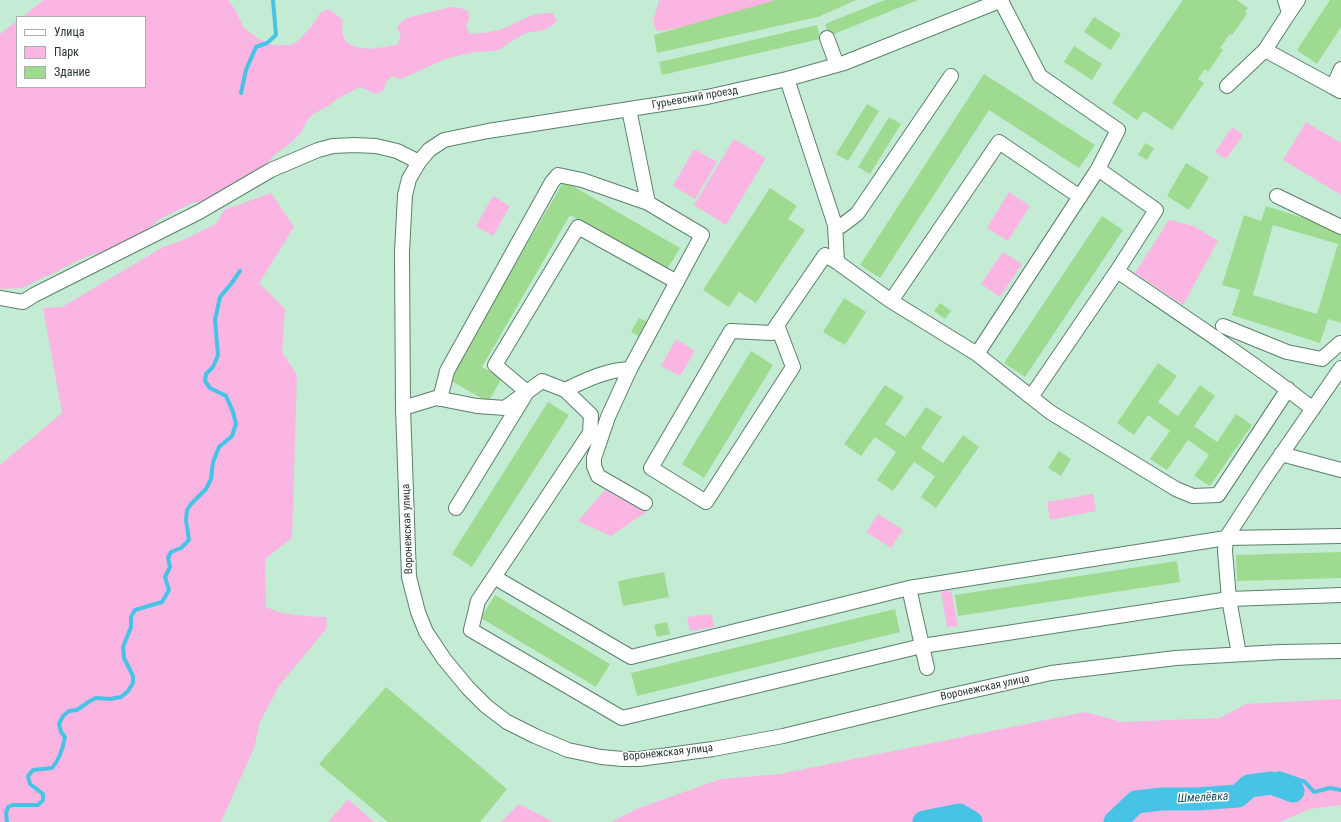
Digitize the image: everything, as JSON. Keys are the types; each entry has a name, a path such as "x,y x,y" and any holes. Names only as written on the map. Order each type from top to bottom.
{"street":[{"path":"977,354 1098,169 1118,130 1040,76 1002,0"},
{"name":"Гурьевский проезд","path":"405,195 409,179 419,162 429,150 444,140 488,130 707,97 787,80 837,66 1002,0"},
{"path":"1227,86 1265,50 1287,6 1298,0"},
{"path":"827,38 837,66"},
{"path":"1265,50 1337,90 1341,69"},
{"path":"835,225 840,226 857,214 951,76"},
{"path":"787,80 835,225 837,262"},
{"path":"629,109 648,203"},
{"path":"892,301 999,142 1080,197"},
{"path":"0,298 23,302 34,295 199,212 271,170 318,150 334,146 376,146 397,151 419,162"},
{"path":"1031,397 1117,272 1156,210 1098,169"},
{"path":"440,399 448,371 552,182 558,175 582,180 648,203 702,236 630,369 608,417 594,458 594,466 598,476 645,503"},
{"name":"Воронежская улица","path":"405,195 402,252 403,408 409,577 418,612 426,632 444,659 468,688 486,706 519,729 568,750 601,758 639,759 713,749 782,736 1051,673 1176,658 1280,652 1341,651"},
{"path":"1277,196 1341,227"},
{"path":"527,392 495,364 578,227 677,282"},
{"path":"777,325 793,368 706,502 651,468 732,331 772,333 777,325 825,255 892,301 977,354 1050,412 1176,489 1193,496 1218,495 1288,389"},
{"path":"1117,272 1288,389 1313,409"},
{"path":"1223,326 1287,352 1322,359 1341,343"},
{"path":"1239,654 1230,599 1225,551 1226,538 1281,454 1341,368"},
{"path":"565,390 594,376 617,370 630,369"},
{"path":"403,408 436,398 477,406 504,408 542,381 565,390 591,415 590,433 478,601 471,630 622,718 922,646 1230,599 1341,596"},
{"path":"456,508 527,392"},
{"path":"1281,454 1341,470"},
{"path":"494,577 631,657 910,588 1226,538 1341,536"},
{"path":"910,588 927,668"}],"green space":[{"path":"44,0 228,0 236,11 243,27 257,38 273,45 291,45 299,40 311,27 321,12 329,9 342,19 344,38 348,43 361,48 377,48 398,44 401,36 397,28 402,21 410,17 451,7 468,11 469,19 466,27 471,34 505,28 528,17 545,13 552,13 557,20 552,26 544,30 526,33 501,49 475,52 448,58 401,79 392,76 386,82 384,90 376,94 360,87 315,113 308,119 300,134 273,156 268,163 223,191 202,201 192,203 158,220 148,230 100,253 75,262 29,285 21,288 0,289 0,34 16,22 16,88 146,88 146,16 23,16"},
{"path":"659,0 831,0 658,31 654,26 654,19"},
{"path":"1306,122 1341,143 1341,195 1283,160"},
{"path":"1232,127 1243,135 1226,159 1215,152"},
{"path":"734,139 766,158 726,225 694,205"},
{"path":"694,149 717,162 695,199 673,186"},
{"path":"1009,192 1030,206 1008,241 987,228"},
{"path":"271,193 294,227 259,283 285,309 282,352 297,375 292,538 265,559 266,607 288,614 326,617 327,628 279,686 260,722 254,748 221,822 0,822 0,465 62,413 43,308 62,307 163,247 183,240 216,224 224,210"},
{"path":"493,196 510,206 493,236 476,226"},
{"path":"1169,220 1194,226 1218,241 1183,305 1135,273"},
{"path":"1003,252 1022,264 1000,297 981,284"},
{"path":"676,339 695,351 680,376 661,366"},
{"path":"605,490 646,512 611,536 578,521"},
{"path":"1093,494 1096,511 1050,520 1047,502"},
{"path":"878,514 903,530 891,548 866,532"},
{"path":"951,590 958,626 947,627 941,592"},
{"path":"712,614 714,627 690,631 687,617"},
{"path":"1341,699 1341,805 1310,809 1280,822 611,822 639,808 721,779 780,774 1085,712 1122,722 1220,718 1246,704"},
{"path":"348,799 374,822 328,822"},
{"path":"519,804 553,822 501,822"}],"building":[{"path":"776,0 856,0 818,17 657,53 654,35"},
{"path":"885,0 918,0 829,36 825,24"},
{"path":"1183,0 1237,0 1248,8 1245,12 1247,14 1232,35 1230,34 1220,48 1223,50 1208,72 1205,69 1198,79 1204,83 1172,130 1144,111 1137,120 1112,103"},
{"path":"1330,0 1341,0 1341,27 1317,64 1297,50"},
{"path":"1094,17 1121,34 1111,50 1084,32"},
{"path":"817,25 820,39 662,75 659,62"},
{"path":"1074,46 1102,64 1092,80 1064,62"},
{"path":"984,74 1095,145 1079,168 989,110 880,278 860,265"},
{"path":"867,104 879,111 848,161 836,154"},
{"path":"889,117 901,124 870,174 858,167"},
{"path":"1145,143 1154,148 1147,160 1138,155"},
{"path":"1186,163 1209,177 1189,210 1167,196"},
{"path":"564,181 680,248 666,271 570,215 482,367 502,378 488,402 448,379"},
{"path":"770,188 797,206 788,219 805,230 756,303 739,292 729,307 703,290"},
{"path":"1266,206 1341,230 1341,323 1328,319 1320,343 1232,315 1240,290 1222,285 1244,215 1261,221","holes":["1273,225 1338,244 1317,314 1253,295"]},
{"path":"1102,216 1123,230 1025,377 1004,363"},
{"path":"844,298 866,312 845,345 823,332"},
{"path":"940,303 951,311 945,319 934,311"},
{"path":"639,318 650,323 642,338 631,332"},
{"path":"751,351 773,365 704,478 682,464"},
{"path":"1158,363 1177,376 1158,402 1178,416 1200,385 1215,396 1194,426 1217,442 1236,414 1252,425 1210,486 1194,476 1209,455 1188,440 1167,470 1150,459 1170,431 1148,415 1134,435 1117,423"},
{"path":"885,385 904,397 885,424 905,437 926,407 942,417 921,448 943,463 963,435 979,447 936,508 921,497 935,476 914,462 893,491 877,480 896,452 875,437 861,456 844,444"},
{"path":"548,402 569,415 472,567 452,554"},
{"path":"1059,451 1071,459 1061,476 1048,468"},
{"path":"1341,552 1341,578 1237,581 1236,555"},
{"path":"1177,561 1180,582 958,616 955,595"},
{"path":"664,572 669,597 623,606 618,581"},
{"path":"495,595 610,664 596,687 481,618"},
{"path":"895,609 900,632 637,696 631,673"},
{"path":"667,622 670,634 657,637 654,625"},
{"path":"386,687 507,789 480,822 388,822 319,764"}],"waterway":[{"path":"241,93 246,70 256,47 267,43 276,35 273,0"},
{"path":"7,822 6,813 8,807 13,805 38,805 43,800 43,794 30,784 28,776 33,770 52,768 57,761 62,750 65,737 61,732 59,724 63,716 69,711 77,710 96,698 110,699 121,697 128,691 133,683 133,676 124,658 123,647 131,627 131,617 135,610 162,602 169,590 165,577 170,567 168,558 171,552 181,548 189,540 186,520 187,510 206,489 211,479 213,462 219,447 232,436 236,424 233,412 226,396 210,388 205,381 206,374 213,367 218,355 215,320 220,297 240,271"},
{"path":"1272,783 1279,773 1305,782 1314,792 1330,788 1341,790"},
{"name":"Шмелёвка","path":"1115,822 1136,802 1162,799 1197,799 1238,796 1249,786 1272,783 1293,791"},
{"name":"Шмелёвка","path":"924,822 959,815 971,822"}]}
